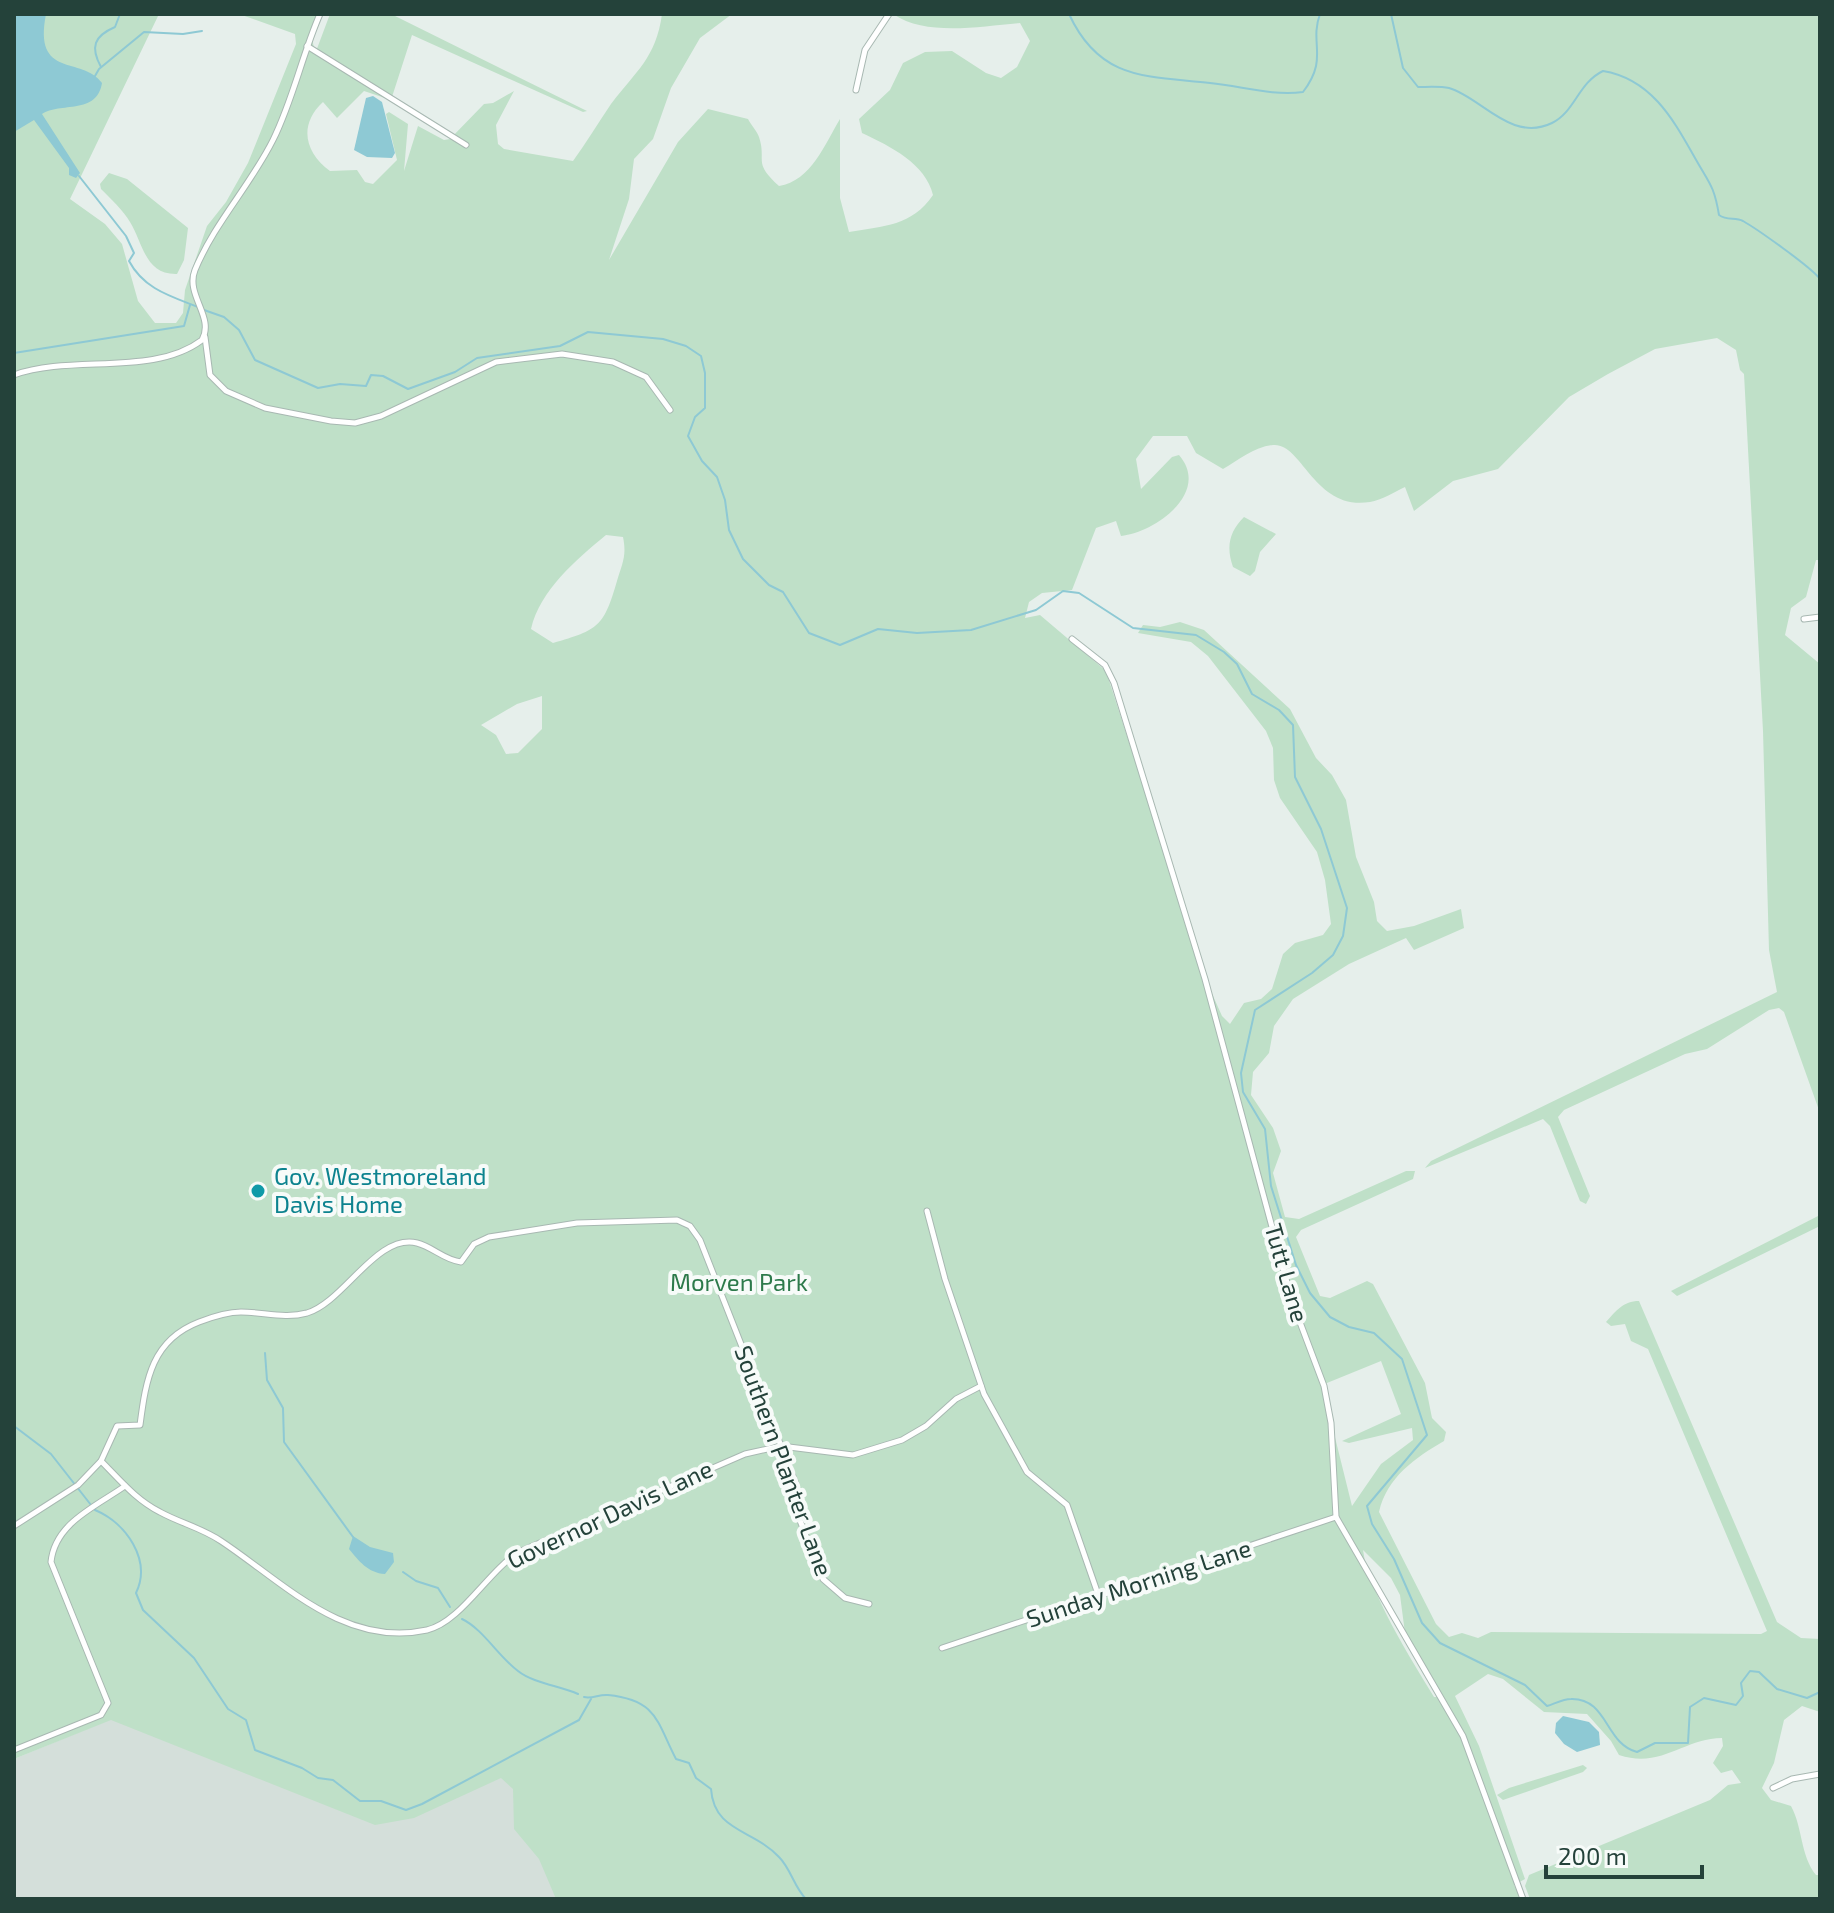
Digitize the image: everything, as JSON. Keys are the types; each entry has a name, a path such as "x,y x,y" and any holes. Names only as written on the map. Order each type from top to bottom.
{"street":[{"path":"320,14 273,141 222,215 194,272 193,285 202,314 210,375 226,391 265,408 355,423 381,416 496,362 562,354 613,362 646,377 670,410"},
{"path":"856,90 865,50 889,14"},
{"path":"307,46 466,145"},
{"path":"14,375 86,363 165,358 199,343 205,336"},
{"path":"1804,619 1820,617"},
{"name":"Tutt Lane","path":"1072,639 1105,665 1114,683 1166,845 1292,1301 1324,1386 1331,1423 1336,1517 1463,1736 1523,1899"},
{"path":"927,1211 945,1279 981,1386 1027,1472 1067,1505 1099,1597"},
{"name":"Southern Planter Lane","path":"14,1526 76,1486 101,1461 117,1426 140,1425 146,1381 153,1360 167,1341 193,1324 225,1314 297,1315 322,1307 375,1257 404,1243 415,1242 461,1262 474,1244 489,1237 577,1223 677,1220 690,1226 700,1240 796,1484 799,1518 823,1579 845,1598 869,1604"},
{"name":"Governor Davis Lane","path":"101,1461 125,1486 162,1513 223,1541 307,1603 360,1628 382,1633 430,1630 519,1552 728,1460 781,1446 839,1455 866,1452 917,1434 956,1399 981,1386"},
{"path":"14,1750 101,1715 107,1708 108,1703 51,1562 57,1539 69,1524 125,1486"},
{"name":"Sunday Morning Lane","path":"942,1648 1336,1517"},
{"path":"1773,1788 1792,1779 1820,1774"}],"shaded area":[{"path":"121,1715 511,1763 564,1899 14,1899 14,1759"}],"green space":[{"name":"Morven Park","path":"14,14 159,14 70,199 105,224 122,244 138,301 155,323 176,323 183,313 185,290 207,226 226,202 248,163 296,44 295,34 239,14 318,14 311,32 315,54 330,14 391,14 587,111 583,112 412,35 391,100 364,91 337,118 323,102 310,120 310,147 321,164 330,171 357,170 365,182 373,184 397,160 386,114 389,112 408,124 404,171 418,126 444,140 450,139 484,104 493,103 514,91 496,125 498,144 504,149 573,161 650,53 662,14 732,14 700,38 671,88 653,139 634,159 629,199 609,260 678,142 708,109 748,119 759,137 763,166 779,186 790,183 808,169 840,119 840,198 849,232 896,223 916,213 933,195 923,174 905,157 862,133 859,119 890,90 903,63 925,52 952,51 986,73 1001,78 1017,67 1030,41 1020,23 938,28 922,26 893,14 1820,14 1820,560 1816,560 1806,597 1791,608 1785,635 1820,664 1820,1113 1784,1012 1779,1008 1769,1010 1707,1049 1685,1054 1564,1110 1558,1117 1590,1196 1586,1204 1580,1201 1550,1126 1543,1119 1425,1168 1431,1161 1777,992 1769,950 1763,731 1744,374 1740,370 1736,350 1717,338 1655,349 1608,374 1569,397 1498,469 1453,481 1414,511 1405,487 1370,502 1351,502 1335,496 1283,447 1273,445 1259,448 1223,469 1196,453 1187,436 1153,436 1136,459 1141,489 1172,457 1179,455 1187,469 1188,483 1184,496 1163,518 1135,533 1121,536 1116,521 1096,528 1072,590 1042,593 1029,602 1025,618 1040,615 1106,671 1205,978 1222,1016 1230,1024 1244,1003 1261,999 1272,989 1283,954 1295,943 1323,935 1331,924 1325,880 1317,852 1280,798 1274,780 1273,748 1266,731 1208,656 1191,642 1138,633 1143,625 1160,627 1180,622 1204,630 1290,709 1316,758 1332,775 1346,800 1356,857 1374,902 1377,921 1387,931 1414,926 1461,909 1464,928 1414,950 1406,938 1349,964 1293,999 1274,1026 1269,1053 1253,1072 1251,1095 1273,1128 1281,1151 1273,1173 1285,1217 1299,1219 1406,1171 1415,1171 1413,1179 1301,1230 1296,1237 1320,1296 1330,1298 1367,1281 1373,1284 1425,1383 1432,1418 1446,1432 1444,1441 1423,1454 1395,1479 1379,1512 1436,1624 1449,1637 1462,1633 1478,1638 1491,1632 1761,1634 1767,1631 1648,1349 1631,1341 1625,1324 1611,1326 1606,1322 1624,1305 1639,1301 1777,1622 1801,1638 1820,1639 1820,1712 1802,1706 1784,1720 1774,1763 1762,1788 1771,1800 1791,1806 1807,1859 1816,1875 1820,1875 1820,1899 1530,1899 1525,1886 1529,1875 1710,1800 1728,1785 1741,1783 1732,1770 1721,1773 1713,1763 1723,1746 1722,1738 1708,1739 1648,1758 1619,1755 1587,1714 1544,1712 1503,1679 1488,1674 1455,1696 1479,1746 1525,1879 1514,1885 1521,1899 556,1899 539,1859 514,1829 513,1789 501,1778 414,1818 375,1825 111,1720 14,1759","holes":["606,535 623,537 623,560 603,617 590,630 553,643 531,629 542,601 571,565","542,696 542,729 518,753 506,754 496,735 481,725 517,704","1381,1361 1401,1414 1342,1441 1349,1443 1412,1428 1413,1440 1381,1464 1352,1506 1322,1385","1363,1550 1391,1578 1400,1595 1405,1633 1442,1697 1434,1697 1403,1645 1367,1567"]},
{"path":"109,173 127,179 188,228 184,260 177,274 166,273 151,264 127,218 101,189 100,184"},
{"path":"1244,517 1276,534 1260,552 1255,571 1250,576 1233,567 1230,553 1232,534"},
{"path":"1820,1215 1820,1226 1677,1296 1671,1291"},
{"path":"1583,1765 1587,1768 1583,1772 1503,1800 1497,1795 1509,1788"}],"water":[{"path":"14,14 46,14 46,49 62,63 93,75 102,83 99,93 86,104 42,114 80,173 76,178 69,175 69,168 34,120 14,132"},
{"path":"373,96 382,102 395,153 392,158 367,157 354,150 366,98"},
{"path":"353,1536 370,1547 393,1553 394,1562 385,1574 369,1569 349,1549"},
{"path":"1563,1716 1589,1722 1599,1732 1600,1745 1577,1752 1564,1744 1555,1733 1556,1723"}],"waterway":[{"path":"101,67 96,43 102,34 115,27 120,14"},
{"path":"1069,14 1081,36 1095,52 1128,71 1166,79 1291,93 1303,92 1315,70 1320,14"},
{"path":"1391,14 1403,68 1418,87 1449,88 1510,123 1523,127 1537,128 1560,118 1588,83 1603,71 1635,83 1660,104 1679,130 1710,185 1719,215 1750,225 1820,279"},
{"path":"95,76 99,69 144,32 183,34 202,31"},
{"path":"79,176 126,236 134,253 129,261 135,271 150,285 198,307"},
{"path":"14,353 184,326 190,305"},
{"path":"204,310 224,317 239,330 255,360 318,388 340,384 366,386 371,375 383,376 408,389 455,372 477,358 560,346 588,332 663,339 686,346 701,356 705,373 705,408 695,417 688,436 702,461 717,477 725,500 729,530 743,559 769,585 783,592 809,633 840,645 878,629 917,633 971,630 1036,610 1063,591 1079,593 1133,628 1196,635 1224,652 1237,664 1252,694 1279,710 1293,725 1295,777 1321,829 1347,908 1343,936 1333,955 1312,973 1255,1010 1241,1073 1243,1092 1265,1129 1271,1186 1296,1265 1310,1293 1330,1317 1349,1327 1374,1333 1402,1359 1427,1435 1367,1506 1372,1524 1394,1559 1422,1623 1440,1643 1525,1685 1547,1706 1571,1699 1592,1706 1618,1740 1637,1752 1655,1743 1688,1743 1690,1707 1704,1698 1736,1705 1743,1696 1741,1683 1750,1671 1759,1672 1777,1689 1807,1698 1820,1692"},
{"path":"265,1353 267,1380 283,1408 284,1442 353,1537"},
{"path":"14,1426 51,1454 91,1505"},
{"path":"95,1510 117,1524 133,1544 141,1568 136,1593 143,1610 194,1658 228,1709 246,1720 255,1750 302,1768 318,1778 333,1780 360,1801 381,1801 406,1810 422,1804 579,1720 591,1699"},
{"path":"403,1572 416,1581 438,1588 450,1607"},
{"path":"462,1619 477,1629 524,1675 578,1694"},
{"path":"584,1697 605,1695 624,1698 637,1702 654,1715 676,1759 689,1763 696,1778 711,1789 719,1814 779,1857 806,1899"}],"place":[{"name":"Gov. Westmoreland Davis Home","path":"258,1191"}]}
